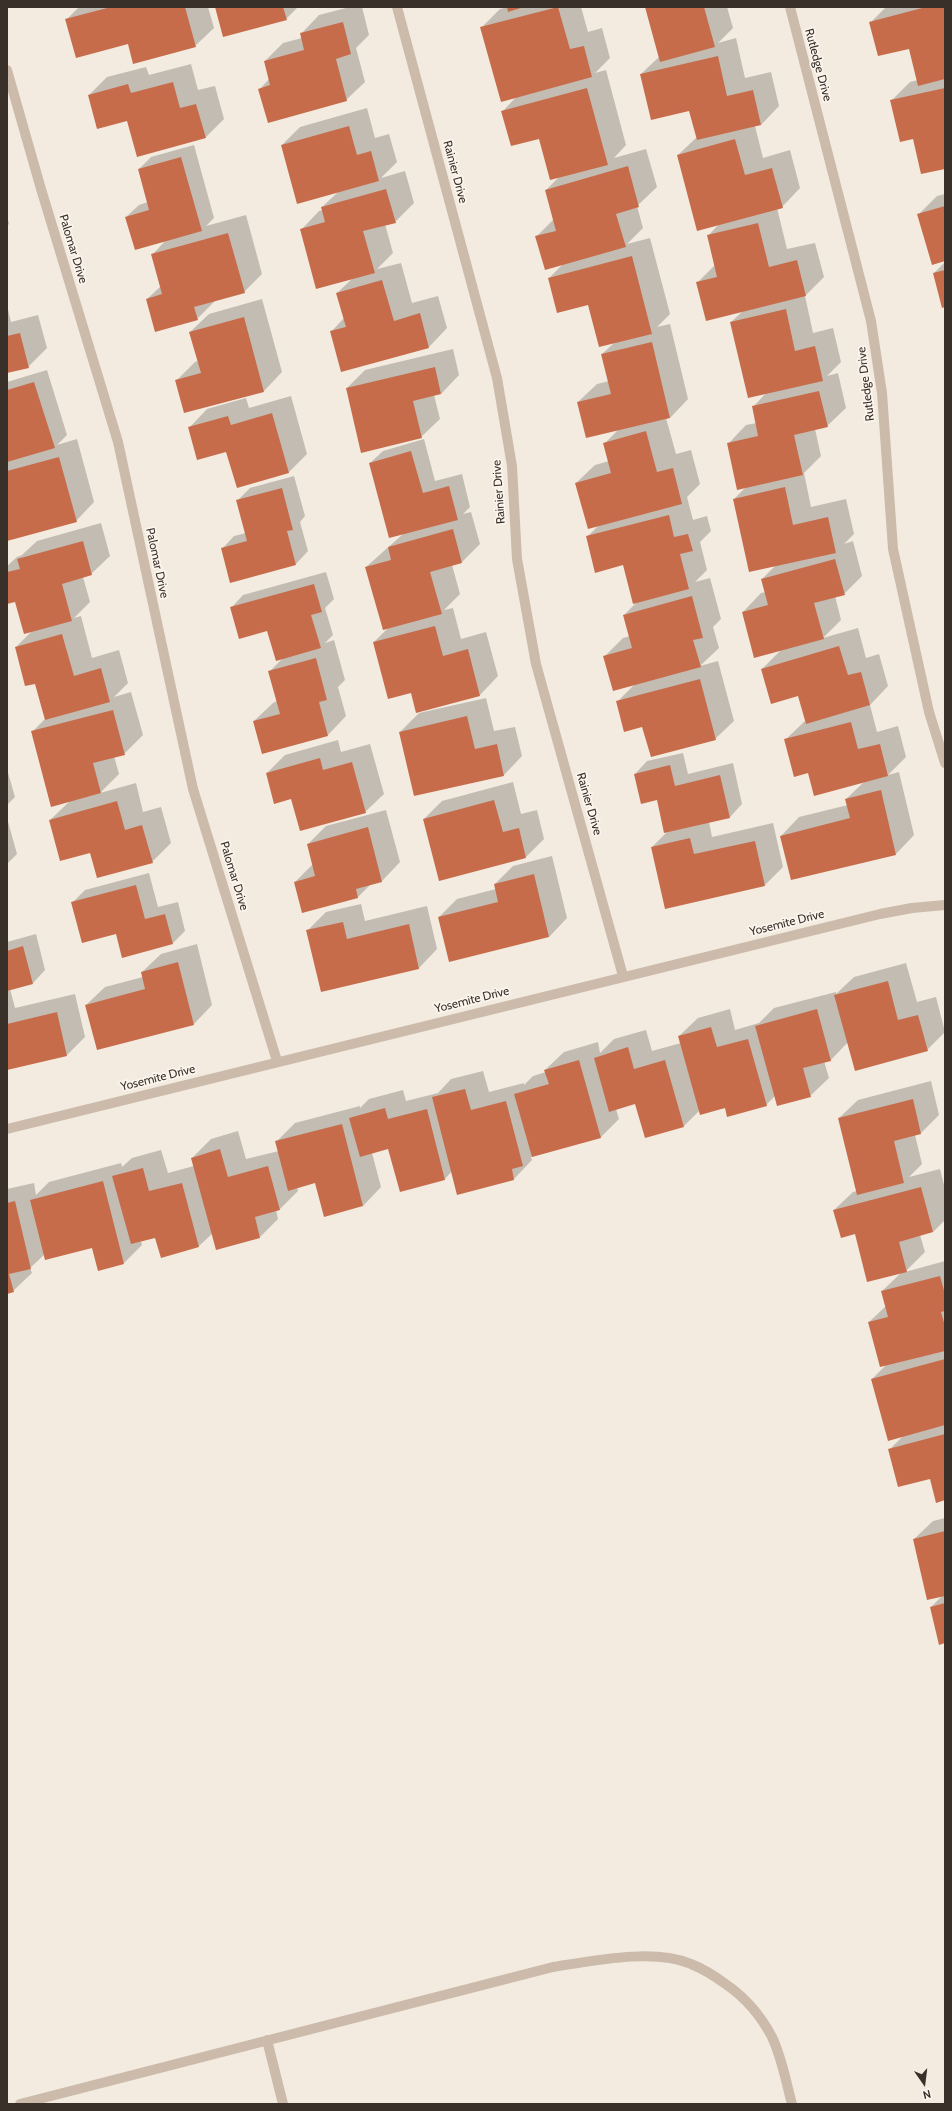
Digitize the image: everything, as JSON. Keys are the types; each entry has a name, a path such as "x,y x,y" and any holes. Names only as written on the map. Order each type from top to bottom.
{"street":[{"name":"Rainier Drive","path":"397,7 497,378 512,466 517,560 536,664 623,976"},
{"name":"Rutledge Drive","path":"790,7 871,321 882,393 893,549 929,712 945,763"},
{"name":"Palomar Drive","path":"7,70 41,189 118,442 193,789 277,1061"},
{"name":"Yosemite Drive","path":"7,1129 277,1061 880,914 912,908 945,905"},
{"path":"20,2104 553,1967 604,1959 654,1956 690,1963 715,1976 740,1994 760,2015 773,2039 792,2104"},
{"path":"267,2040 283,2104"}],"building":[{"path":"111,7 185,7 196,47 133,64 128,44 76,58 65,19"},
{"path":"215,7 283,7 287,20 223,37"},
{"path":"507,7 524,7 508,12"},
{"path":"558,7 570,49 584,46 592,77 501,102 480,27"},
{"path":"645,7 704,7 715,47 660,62"},
{"path":"926,7 945,7 945,79 918,86 909,49 878,56 869,22"},
{"path":"343,22 351,54 336,59 347,101 268,123 258,89 270,85 264,61 304,50 300,33"},
{"path":"718,56 727,96 753,90 761,125 697,140 689,111 651,120 640,74"},
{"path":"173,82 180,108 196,104 206,138 137,157 127,121 97,129 88,95 128,84 131,93"},
{"path":"587,88 608,165 550,180 539,139 511,146 501,111"},
{"path":"945,88 945,169 921,174 913,139 900,142 890,100"},
{"path":"349,126 357,155 371,151 379,181 297,204 281,145"},
{"path":"735,139 745,175 772,168 783,208 697,231 677,155"},
{"path":"181,157 202,231 135,250 125,217 149,210 138,169"},
{"path":"628,166 639,207 616,214 626,247 545,270 535,236 556,231 545,190"},
{"path":"386,189 396,223 363,231 375,273 316,289 300,229 325,222 321,207"},
{"path":"945,206 945,261 932,265 917,214"},
{"path":"758,223 769,267 797,260 806,296 706,321 696,282 717,277 707,235"},
{"path":"228,233 245,293 194,307 198,320 155,332 146,299 162,294 151,254"},
{"path":"632,256 652,334 599,347 588,305 557,313 548,278"},
{"path":"945,270 945,307 942,308 933,273"},
{"path":"382,280 394,321 420,313 429,348 341,372 330,331 346,327 336,293"},
{"path":"786,309 795,351 815,346 823,381 748,398 730,322"},
{"path":"244,317 264,392 184,413 175,380 201,373 189,332"},
{"path":"20,333 29,368 7,373 7,336"},
{"path":"652,342 670,418 586,438 577,402 611,394 601,354"},
{"path":"435,367 441,394 413,401 422,438 361,453 346,388"},
{"path":"34,382 55,448 7,462 7,390"},
{"path":"819,391 828,427 794,435 803,475 737,490 727,443 758,436 752,406"},
{"path":"272,413 289,473 237,488 226,452 197,460 188,427 228,416 231,425"},
{"path":"646,431 657,472 673,468 682,504 588,529 575,483 611,473 603,443"},
{"path":"411,451 423,493 449,486 458,520 389,538 369,463"},
{"path":"59,457 77,522 7,541 7,471"},
{"path":"785,487 793,525 828,517 836,553 749,572 733,499"},
{"path":"282,488 293,530 287,531 296,565 230,583 221,548 247,541 236,500"},
{"path":"669,515 674,537 688,534 693,551 680,554 689,589 633,604 623,565 595,573 586,536"},
{"path":"453,529 462,563 430,572 442,614 383,630 365,567 391,560 388,547"},
{"path":"83,541 92,575 62,584 72,621 24,634 15,602 7,604 7,572 20,569 17,559"},
{"path":"835,559 845,595 814,603 824,639 754,658 742,612 768,605 761,579"},
{"path":"314,584 322,612 311,615 321,648 276,661 267,631 239,639 230,607"},
{"path":"692,596 703,638 693,640 701,667 613,691 603,656 632,648 623,615"},
{"path":"435,626 443,656 468,649 480,696 416,713 411,693 388,699 373,642"},
{"path":"62,634 74,676 101,668 110,702 45,720 35,684 25,686 15,647"},
{"path":"839,646 848,675 861,672 870,705 806,724 798,696 771,704 761,669"},
{"path":"316,658 327,700 319,702 328,736 262,754 253,721 280,714 268,671"},
{"path":"700,679 716,740 651,757 642,727 624,732 616,701"},
{"path":"113,710 125,755 93,763 101,793 51,807 31,731"},
{"path":"467,716 475,749 497,744 504,776 414,796 399,732"},
{"path":"851,722 858,749 880,744 888,776 814,796 808,773 794,777 784,739"},
{"path":"320,758 323,770 352,762 366,813 300,831 291,799 274,804 266,773"},
{"path":"670,765 675,786 720,775 730,818 664,833 657,800 641,804 634,774"},
{"path":"881,790 896,855 791,880 780,836 850,818 845,799"},
{"path":"494,800 503,832 519,828 526,858 439,881 423,819"},
{"path":"117,801 125,830 142,825 153,863 97,878 90,853 60,861 49,820"},
{"path":"368,827 382,882 356,889 358,898 302,913 294,882 315,876 307,844"},
{"path":"690,838 694,854 755,841 765,886 665,909 651,847"},
{"path":"534,874 549,937 449,962 438,917 498,902 494,884"},
{"path":"136,885 145,919 165,914 173,944 122,958 116,934 82,943 71,902"},
{"path":"343,922 347,939 409,924 419,969 321,992 306,930"},
{"path":"23,946 33,984 7,991 7,951"},
{"path":"178,962 194,1025 97,1050 85,1005 145,989 141,972"},
{"path":"888,981 898,1020 918,1015 928,1051 855,1071 834,995"},
{"path":"817,1009 831,1061 803,1068 811,1097 777,1106 755,1026"},
{"path":"57,1012 67,1056 7,1070 7,1024"},
{"path":"711,1027 717,1047 748,1039 767,1106 727,1117 725,1108 700,1115 678,1036"},
{"path":"628,1047 634,1069 665,1060 684,1127 645,1138 635,1104 609,1112 594,1058"},
{"path":"579,1060 601,1138 532,1157 514,1094 549,1084 544,1070"},
{"path":"465,1089 471,1110 506,1101 523,1166 512,1169 514,1180 457,1195 432,1097"},
{"path":"913,1099 921,1134 894,1141 904,1183 857,1195 838,1118"},
{"path":"385,1108 388,1119 427,1109 445,1180 400,1192 388,1149 360,1157 349,1118"},
{"path":"342,1124 363,1206 324,1217 315,1183 288,1191 275,1141"},
{"path":"220,1149 228,1177 268,1166 280,1210 255,1217 260,1238 216,1250 191,1158"},
{"path":"143,1168 149,1191 182,1183 199,1247 161,1258 155,1238 131,1244 112,1176"},
{"path":"103,1181 124,1264 98,1271 92,1248 45,1260 30,1200"},
{"path":"921,1187 933,1232 899,1242 907,1272 867,1282 855,1234 841,1238 833,1210"},
{"path":"15,1201 31,1269 9,1274 14,1292 7,1294 7,1203"},
{"path":"940,1276 945,1294 945,1311 941,1312 945,1326 945,1351 880,1367 868,1322 888,1317 881,1291"},
{"path":"945,1359 945,1425 888,1441 871,1379"},
{"path":"945,1434 945,1500 936,1503 930,1479 898,1487 888,1449"},
{"path":"945,1531 945,1596 927,1600 913,1539"},
{"path":"945,1603 945,1643 939,1645 930,1607"}]}
